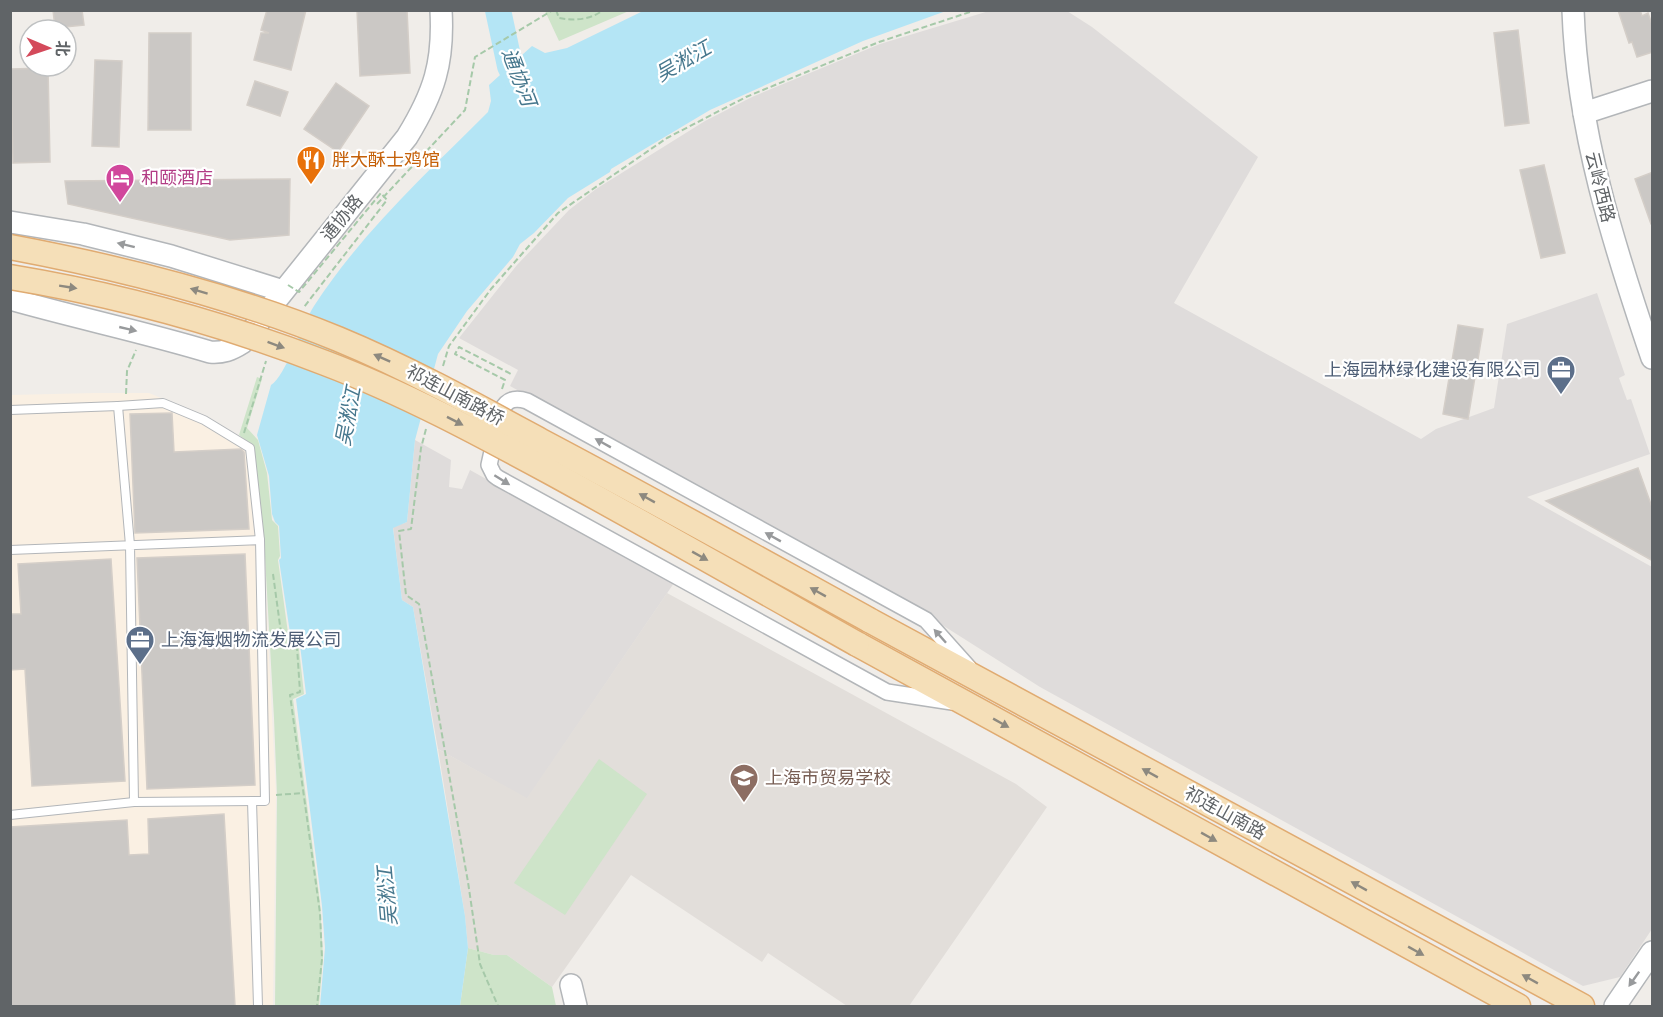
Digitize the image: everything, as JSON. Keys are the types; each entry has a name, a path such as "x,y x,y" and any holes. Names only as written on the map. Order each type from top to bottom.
{"main road":[{"name":"祁连山南路桥","path":"10,247 86,261 160,279 337,338 400,366 494,415 869,620"},
{"name":"祁连山南路桥","path":"10,277 80,289 154,307 229,329 327,363 465,426 857,644"},
{"name":"祁连山南路","path":"869,620 1582,1006"},
{"name":"祁连山南路","path":"857,644 1518,1006"}],"street":[{"name":"通协路","path":"10,299 210,352 232,349 242,343 407,137 423,111 433,88 440,61 443,38 441,10"},
{"name":"云岭西路","path":"1573,10 1584,113 1592,158 1618,259 1653,358"},
{"path":"1584,113 1653,91"},
{"path":"10,222 83,234 286,288"},
{"path":"967,704 887,692 498,478 490,470 489,465 504,404 511,400 527,401 926,620 979,680"},
{"path":"1615,1006 1653,952"},
{"path":"571,985 576,1006"}],"lane":[{"path":"10,410 163,403 204,420 250,448 260,540 265,801 134,802 10,816"},
{"path":"121,405 130,545 134,802"},
{"path":"10,550 260,540"},
{"path":"252,801 258,1006"}],"path":[{"path":"373,209 465,110 475,57 554,10 560,18 572,21 598,14 603,10"},
{"path":"286,288 298,292 381,193 387,200 292,322"},
{"path":"494,415 505,380 455,354 459,347 511,374"},
{"path":"121,405 127,371 136,350"},
{"path":"248,438 244,431 269,354"},
{"path":"273,573 282,640 297,647 300,692 290,695 320,913 322,959 317,1006"},
{"path":"276,795 303,793"}],"shaded area":[{"path":"989,11 1067,11 1092,27 1258,157 1174,303 1421,439 1436,429 1494,408 1507,324 1597,293 1625,375 1619,378 1627,400 1631,399 1650,454 1527,497 1652,567 1652,929 1620,977 1583,986 1040,687 928,616 510,386 518,370 459,338 517,265 569,210 596,189 705,121 752,97 880,44"},
{"name":"上海海烟物流发展公司","path":"149,393 204,416 252,445 263,538 276,795 273,1006 11,1006 11,395"},
{"path":"415,440 451,460 449,487 462,489 470,470 674,583 527,799 438,749 413,607 402,600 393,527 407,522"},
{"name":"上海市贸易学校","path":"667,593 1016,784 1047,807 909,1006 847,1006 768,953 762,962 631,875 552,987 507,955 494,955 468,948 465,916 438,749 527,798"}],"green space":[{"path":"545,10 629,11 559,41"},
{"path":"257,377 262,379 247,428 258,440 267,473 272,520 278,526 280,556 278,560 288,633 298,640 304,694 293,699 320,902 323,957 319,1006 275,1006 277,796 264,539 252,445 239,435"},
{"path":"599,759 647,794 565,915 514,883"},
{"path":"468,948 494,955 507,955 552,987 556,1006 460,1006"}],"water":[{"name":"吴淞江","path":"643,11 946,11 863,41 710,110 611,169 610,172 568,198 520,244 513,257 467,311 438,354 415,440 407,522 393,528 402,600 413,607 465,916 468,948 460,1006 320,1006 325,948 322,906 296,699 306,694 299,637 290,633 279,560 281,558 279,526 272,514 269,476 257,435 271,385 288,361 314,306 353,253 396,204 488,112 491,101 489,85 532,46 545,53 567,48"}],"building":[{"path":"53,10 82,10 84,25 78,26 78,18 54,18"},
{"path":"267,10 306,10 291,70 254,60 261,33 269,33 261,30"},
{"path":"357,10 407,10 410,73 360,76"},
{"path":"1618,10 1640,10 1642,16 1648,13 1653,27 1653,52 1637,57 1632,42 1629,43"},
{"path":"1518,30 1529,123 1505,126 1494,33"},
{"path":"149,33 191,33 191,130 148,130"},
{"path":"95,60 122,61 119,147 92,146"},
{"path":"11,69 18,69 18,78 48,78 50,162 13,163"},
{"path":"255,81 288,92 280,116 247,105"},
{"path":"336,83 369,106 338,152 304,129"},
{"path":"1544,165 1565,253 1541,258 1520,170"},
{"path":"1653,172 1653,224 1651,224 1635,179"},
{"path":"290,179 289,235 230,240 68,204 65,181"},
{"path":"1458,325 1483,329 1468,419 1443,414"},
{"path":"172,413 174,452 241,449 244,452 249,529 135,533 130,414"},
{"path":"1638,468 1653,510 1653,561 1546,501"},
{"path":"245,554 255,785 147,789 137,558"},
{"path":"111,559 125,781 32,786 25,669 10,670 10,614 21,614 18,564"},
{"path":"224,814 235,1006 10,1006 10,827 127,820 129,855 149,854 148,819"}],"waterway":[{"name":"通协河","path":"498,10 510,66 524,95"}],"place":[{"name":"胖大酥士鸡馆","path":"311,186"},
{"name":"和颐酒店","path":"120,204"},
{"name":"上海园林绿化建设有限公司","path":"1561,396"},
{"name":"上海海烟物流发展公司","path":"140,666"},
{"name":"上海市贸易学校","path":"744,804"}]}
